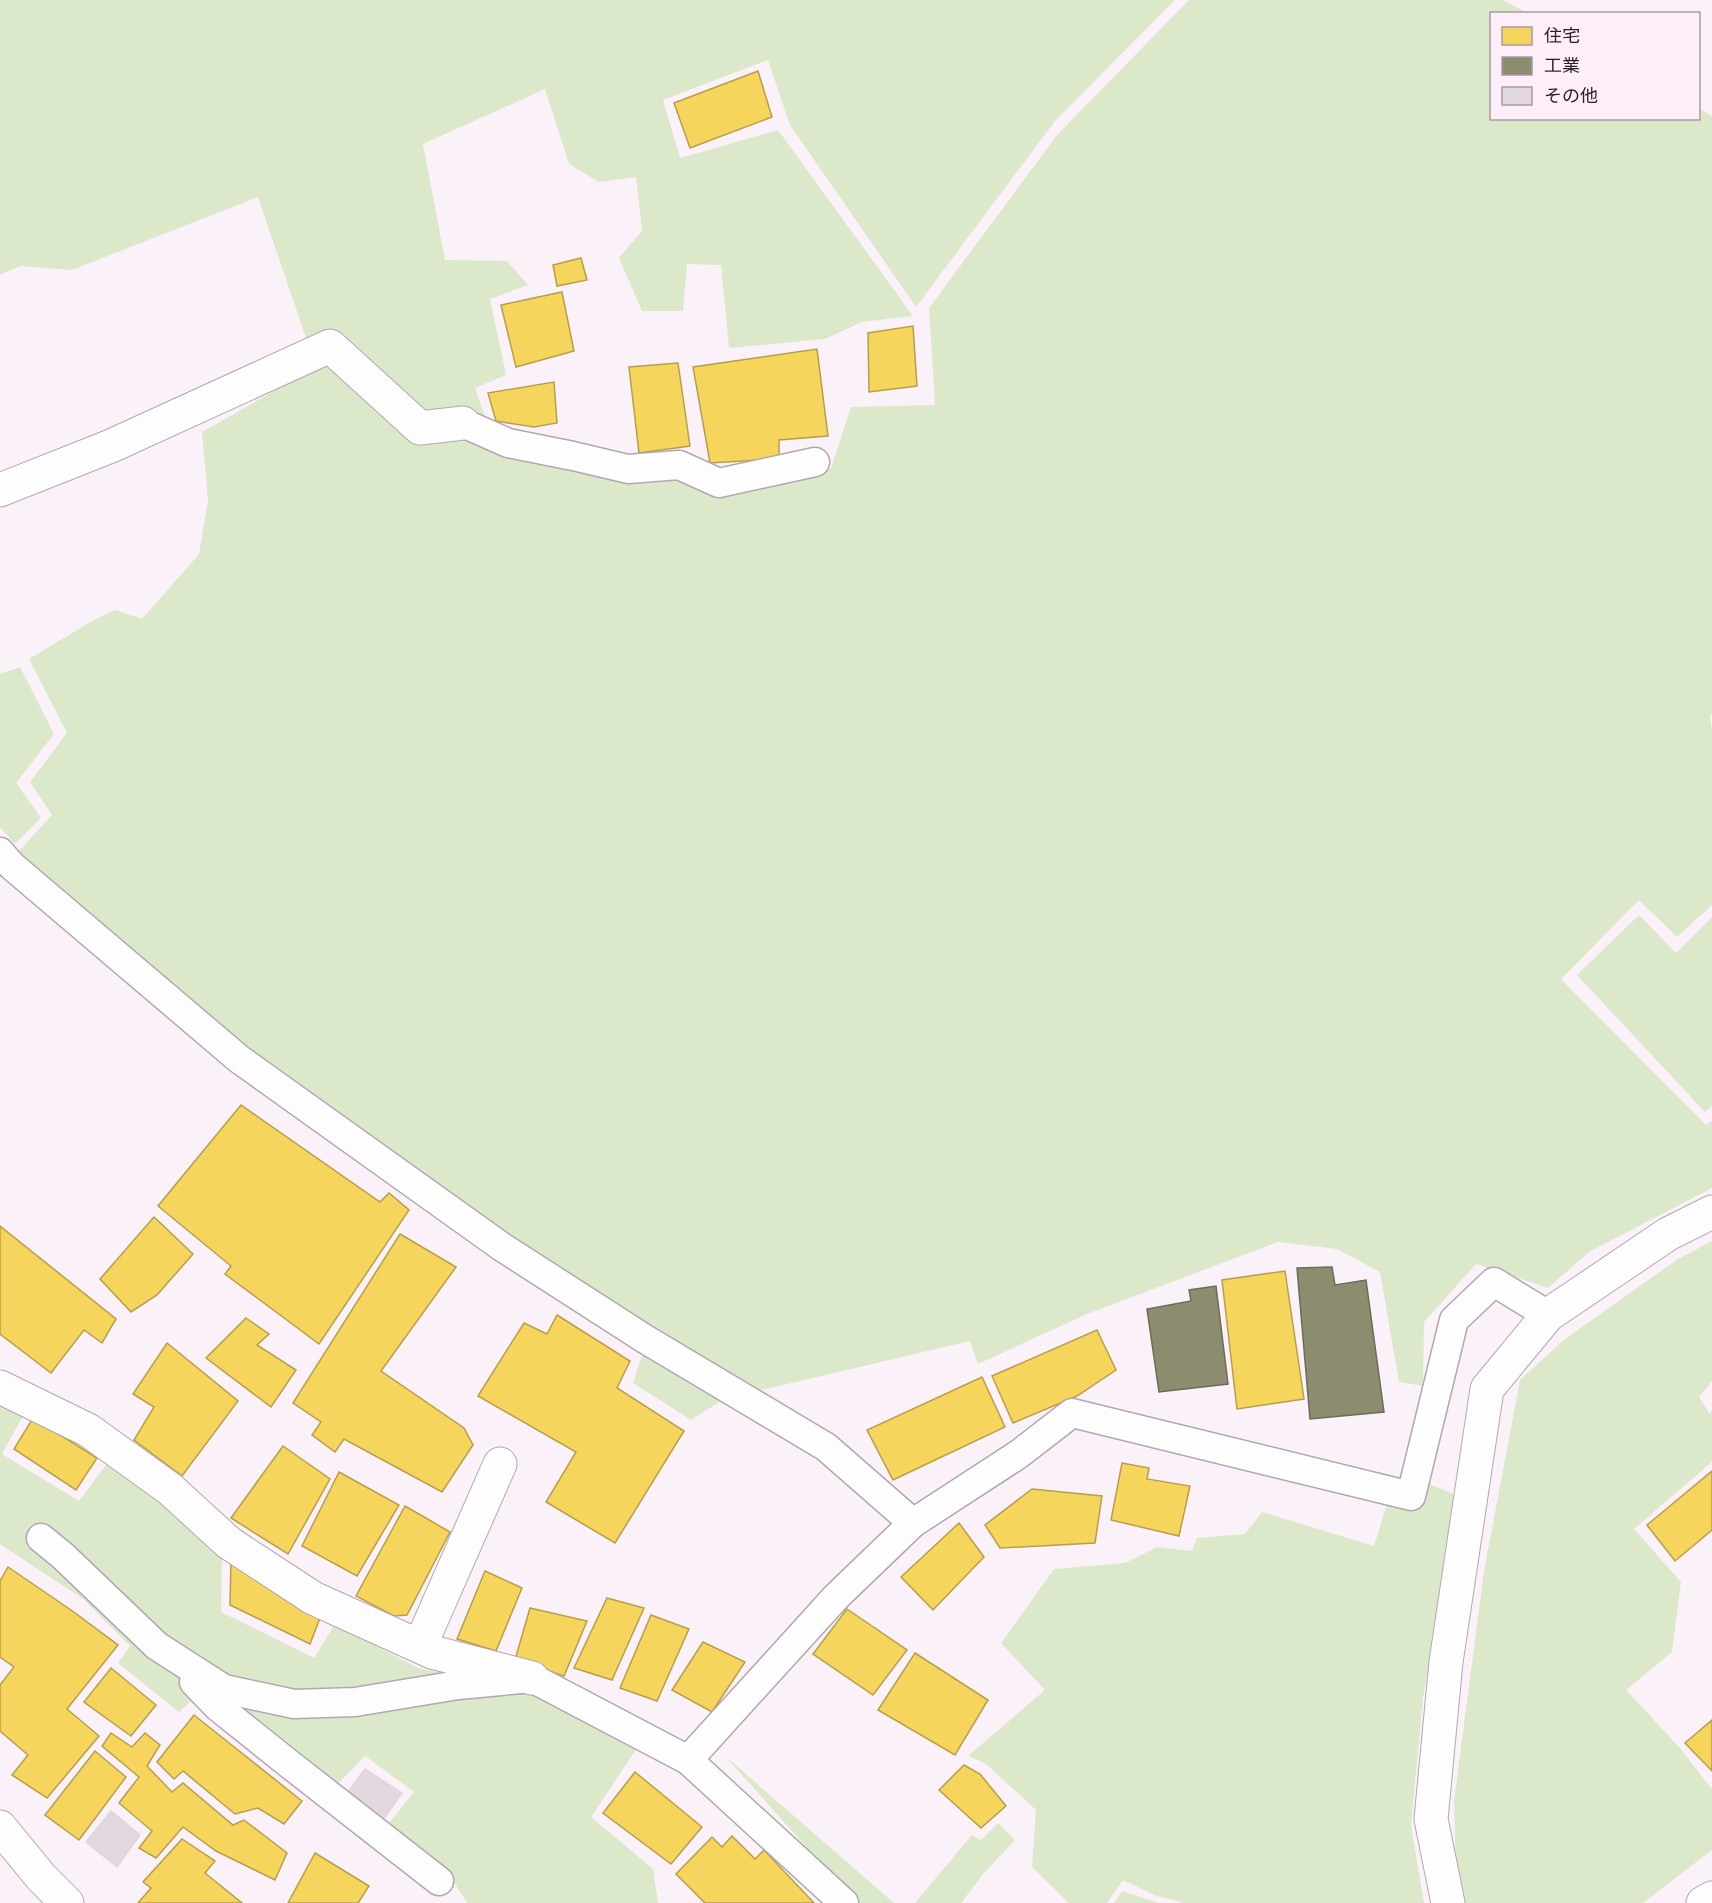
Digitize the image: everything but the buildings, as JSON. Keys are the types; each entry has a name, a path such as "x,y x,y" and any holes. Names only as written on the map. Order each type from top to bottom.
{"main road":[{"path":"0,490 111,446 330,346 420,428 463,423"},
{"path":"1448,1903 1431,1819 1446,1662 1487,1389 1548,1315 1668,1234 1712,1212"},
{"path":"0,1387 88,1430 170,1489 229,1543 313,1598 432,1652 532,1678"},
{"path":"420,1646 500,1464"},
{"path":"0,1827 41,1877 67,1903"},
{"path":"1703,1903 1712,1898"}],"lane":[{"path":"463,423 508,443 628,469 679,465 719,483 814,462"},
{"path":"0,852 12,866 239,1059 502,1247 645,1339 826,1447 913,1523"},
{"path":"688,1760 836,1597 913,1523 1019,1454 1072,1413 1411,1496 1454,1320 1494,1282 1548,1315"},
{"path":"41,1538 63,1556 218,1707 440,1881"},
{"path":"157,1646 224,1689 294,1704 355,1702 458,1685 532,1678 688,1760 844,1903"}],"green space":[{"path":"0,0 1175,0 1055,121 916,307 790,125 768,60 663,100 680,158 778,130 913,316 862,322 825,339 729,348 721,265 687,264 683,311 642,311 619,258 642,231 636,177 599,182 569,164 545,89 423,144 445,260 507,261 528,285 490,299 506,375 475,388 485,417 463,410 425,413 307,341 258,197 72,270 21,266 0,275"},
{"path":"1189,0 1503,0 1525,12 1490,12 1490,120 1700,120 1700,110 1712,116 1712,714 1710,716 1712,731 1712,905 1677,937 1639,900 1561,979 1706,1125 1712,1121 1712,1188 1589,1252 1548,1288 1476,1264 1424,1322 1423,1386 1399,1382 1380,1272 1337,1249 1278,1242 1087,1314 978,1364 970,1341 724,1399 691,1420 633,1383 644,1349 331,1144 194,1007 18,852 52,815 30,782 67,733 29,659 92,621 115,610 142,619 199,554 208,500 202,432 324,363 458,434 673,473 717,493 831,468 851,407 935,405 929,308 1057,135"},
{"path":"20,667 54,734 16,783 41,818 15,844 0,827 0,674"},
{"path":"1639,915 1676,953 1712,917 1712,1106 1705,1112 1577,975"},
{"path":"1712,1241 1712,1381 1699,1397 1709,1413 1712,1411 1712,1462 1634,1529 1681,1582 1672,1652 1626,1690 1679,1747 1712,1788 1712,1850 1643,1903 1463,1903 1456,1875 1454,1801 1484,1571 1520,1380 1565,1339 1678,1259"},
{"path":"0,1405 23,1416 2,1454 79,1501 109,1461 222,1555 221,1612 314,1658 335,1624 418,1668 527,1689 639,1745 591,1817 653,1869 658,1903 467,1903 445,1868 389,1823 414,1792 365,1756 322,1800 194,1698 179,1712 118,1663 130,1646 83,1599 0,1544"},
{"path":"1425,1482 1458,1496 1423,1698 1411,1826 1424,1903 1182,1903 1156,1896 1123,1880 1107,1903 1069,1903 1032,1867 1036,1810 986,1764 968,1756 1045,1690 1001,1643 1054,1569 1125,1563 1157,1547 1192,1551 1197,1538 1245,1534 1262,1512 1374,1546 1387,1504"},
{"path":"725,1756 894,1903 856,1903"},
{"path":"998,1823 1015,1840 984,1873 961,1903 915,1903 972,1835 981,1840"},
{"path":"1122,1891 1159,1903 1114,1903"}]}
